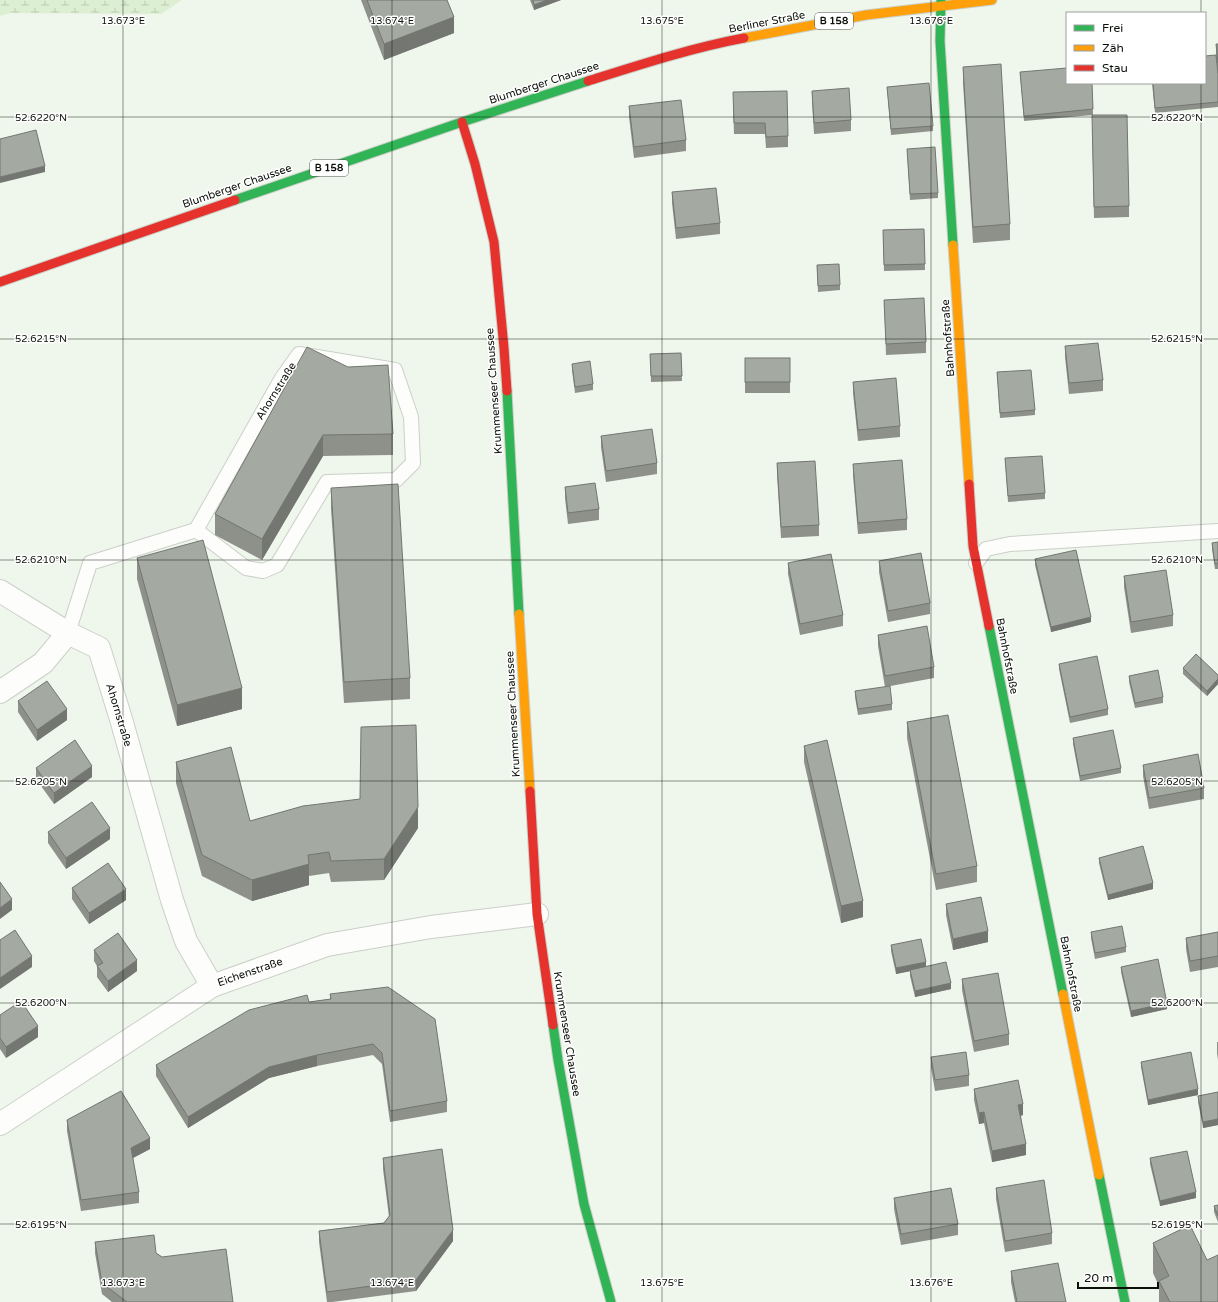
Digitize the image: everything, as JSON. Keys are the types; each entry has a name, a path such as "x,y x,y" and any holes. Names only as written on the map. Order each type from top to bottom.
{"main road":[{"name":"Berliner Straße","path":"642,64 736,40 866,15 941,3 992,0"},
{"name":"Bahnhofstraße","path":"941,3 940,49 973,546 1125,1302"},
{"name":"Blumberger Chaussee","path":"0,282 462,122 642,64"},
{"name":"Krummenseer Chaussee","path":"462,122 475,164 494,242 504,348 537,914 558,1060 584,1204 611,1302"}],"street":[{"name":"Ahornstraße","path":"0,590 68,633 99,648 121,719 172,900 186,941 212,986"},
{"path":"0,692 43,663 68,633"},
{"name":"Eichenstraße","path":"0,1123 212,986 327,945 431,927 537,914"}],"lane":[{"name":"Ahornstraße","path":"299,354 395,370 411,417 413,463 396,480 327,482 277,565 263,572 246,568 196,530 282,378 299,354"},
{"path":"68,633 90,563 196,530"},
{"path":"976,563 986,549 1010,544 1218,531"}],"green space":[{"path":"0,0 182,0 161,14 11,13 0,16"}],"building":[{"path":"367,0 447,0 454,17 384,44"},
{"path":"533,0 547,0 534,5"},
{"path":"1216,44 1218,44 1218,63"},
{"path":"1216,55 1218,102 1155,108 1153,84 1206,84 1206,56"},
{"path":"1001,64 1010,224 973,227 963,67"},
{"path":"1066,68 1066,84 1092,84 1093,109 1024,116 1020,72"},
{"path":"929,83 933,126 891,129 887,87"},
{"path":"849,88 851,120 814,123 812,91"},
{"path":"787,91 788,136 766,137 765,123 734,123 733,92"},
{"path":"681,100 686,140 634,147 629,106"},
{"path":"1092,115 1127,115 1129,206 1094,207"},
{"path":"36,130 45,166 0,177 0,139"},
{"path":"935,147 938,193 910,194 907,149"},
{"path":"716,188 720,223 676,228 672,192"},
{"path":"924,229 925,264 884,265 883,230"},
{"path":"839,264 840,285 818,286 817,265"},
{"path":"924,298 926,342 886,344 884,300"},
{"path":"1098,343 1103,380 1069,383 1065,346"},
{"path":"307,347 348,367 388,365 393,434 323,435 262,539 215,514"},
{"path":"681,353 682,376 651,376 650,354"},
{"path":"745,358 790,358 790,382 745,382"},
{"path":"590,361 593,384 575,387 572,364"},
{"path":"1031,370 1035,410 1000,413 997,372"},
{"path":"896,378 900,426 858,430 853,382"},
{"path":"652,429 657,463 606,471 601,436"},
{"path":"1042,456 1045,493 1008,496 1005,458"},
{"path":"902,460 907,519 858,523 853,464"},
{"path":"815,461 819,525 781,527 777,463"},
{"path":"595,483 599,509 568,513 565,487"},
{"path":"398,484 410,678 344,682 331,488"},
{"path":"203,540 242,688 177,705 137,558"},
{"path":"1218,542 1218,563 1215,564 1212,543"},
{"path":"1076,550 1091,617 1051,627 1035,559"},
{"path":"921,553 930,603 888,611 879,561"},
{"path":"831,554 843,615 800,624 788,563"},
{"path":"1166,570 1173,615 1131,622 1124,576"},
{"path":"927,626 934,667 885,676 878,635"},
{"path":"1196,654 1218,675 1218,679 1207,691 1183,668"},
{"path":"1097,656 1108,709 1070,717 1059,664"},
{"path":"1158,670 1163,697 1135,703 1129,676"},
{"path":"47,681 67,709 37,730 18,701"},
{"path":"890,686 892,704 858,709 855,691"},
{"path":"948,715 977,866 936,874 907,722"},
{"path":"416,725 418,807 384,859 331,861 329,852 308,855 309,864 252,880 202,855 176,762 231,747 250,821 303,806 360,799 361,727"},
{"path":"1113,730 1121,768 1080,776 1073,738"},
{"path":"75,740 92,766 54,793 36,768"},
{"path":"827,740 863,901 841,906 804,746"},
{"path":"1198,754 1204,788 1149,798 1143,765"},
{"path":"92,802 110,828 66,858 48,832"},
{"path":"1143,846 1153,883 1108,895 1099,858"},
{"path":"108,863 126,889 89,913 72,888"},
{"path":"0,882 12,899 0,908"},
{"path":"981,897 988,931 953,939 946,904"},
{"path":"1122,926 1126,947 1095,953 1091,932"},
{"path":"15,930 32,956 0,978 0,940"},
{"path":"1218,932 1218,956 1190,961 1186,938"},
{"path":"118,933 137,960 108,981 97,966 103,963 94,950"},
{"path":"921,939 926,962 896,968 891,945"},
{"path":"1158,959 1167,1003 1131,1011 1121,967"},
{"path":"946,962 951,983 915,991 910,970"},
{"path":"998,973 1009,1034 974,1041 962,979"},
{"path":"388,987 435,1019 447,1101 390,1111 382,1053 373,1044 317,1055 269,1067 188,1117 156,1065 249,1010 307,995 309,1002 331,999 330,994"},
{"path":"21,1001 38,1026 6,1047 0,1038 0,1015"},
{"path":"966,1052 969,1075 935,1080 931,1057"},
{"path":"1191,1052 1198,1089 1148,1100 1141,1062"},
{"path":"1018,1080 1023,1104 1018,1105 1026,1144 992,1151 984,1112 979,1113 974,1089"},
{"path":"121,1091 150,1138 131,1148 139,1192 81,1200 67,1120"},
{"path":"1218,1092 1218,1119 1203,1122 1198,1096"},
{"path":"442,1149 453,1230 416,1280 327,1292 319,1231 384,1223 390,1215 383,1158"},
{"path":"1187,1151 1196,1192 1160,1201 1150,1158"},
{"path":"1044,1180 1052,1233 1005,1241 996,1188"},
{"path":"951,1188 958,1224 901,1234 894,1198"},
{"path":"1218,1205 1218,1216 1214,1206"},
{"path":"1190,1225 1207,1260 1218,1255 1218,1302 1170,1302 1159,1281 1169,1276 1153,1243"},
{"path":"154,1235 156,1253 162,1257 226,1249 233,1302 127,1302 102,1283 95,1242"},
{"path":"1058,1263 1066,1302 1017,1302 1011,1271"}],"traffic: fast":[{"path":"941,0 940,41 953,245"},
{"path":"235,200 462,122 588,81"},
{"path":"507,391 519,614"},
{"path":"989,626 1063,994"},
{"path":"553,1025 584,1204 611,1302"},
{"path":"1099,1175 1125,1302"}],"traffic: slow":[{"path":"744,38 866,15 992,0"},
{"path":"953,245 969,484"},
{"path":"519,614 530,791"},
{"path":"1063,994 1099,1175"}],"traffic: jam":[{"path":"588,81 685,52 744,38"},
{"path":"462,122 475,164 494,242 507,391"},
{"path":"0,282 235,200"},
{"path":"969,484 973,546 989,626"},
{"path":"530,791 537,914 553,1025"}]}
